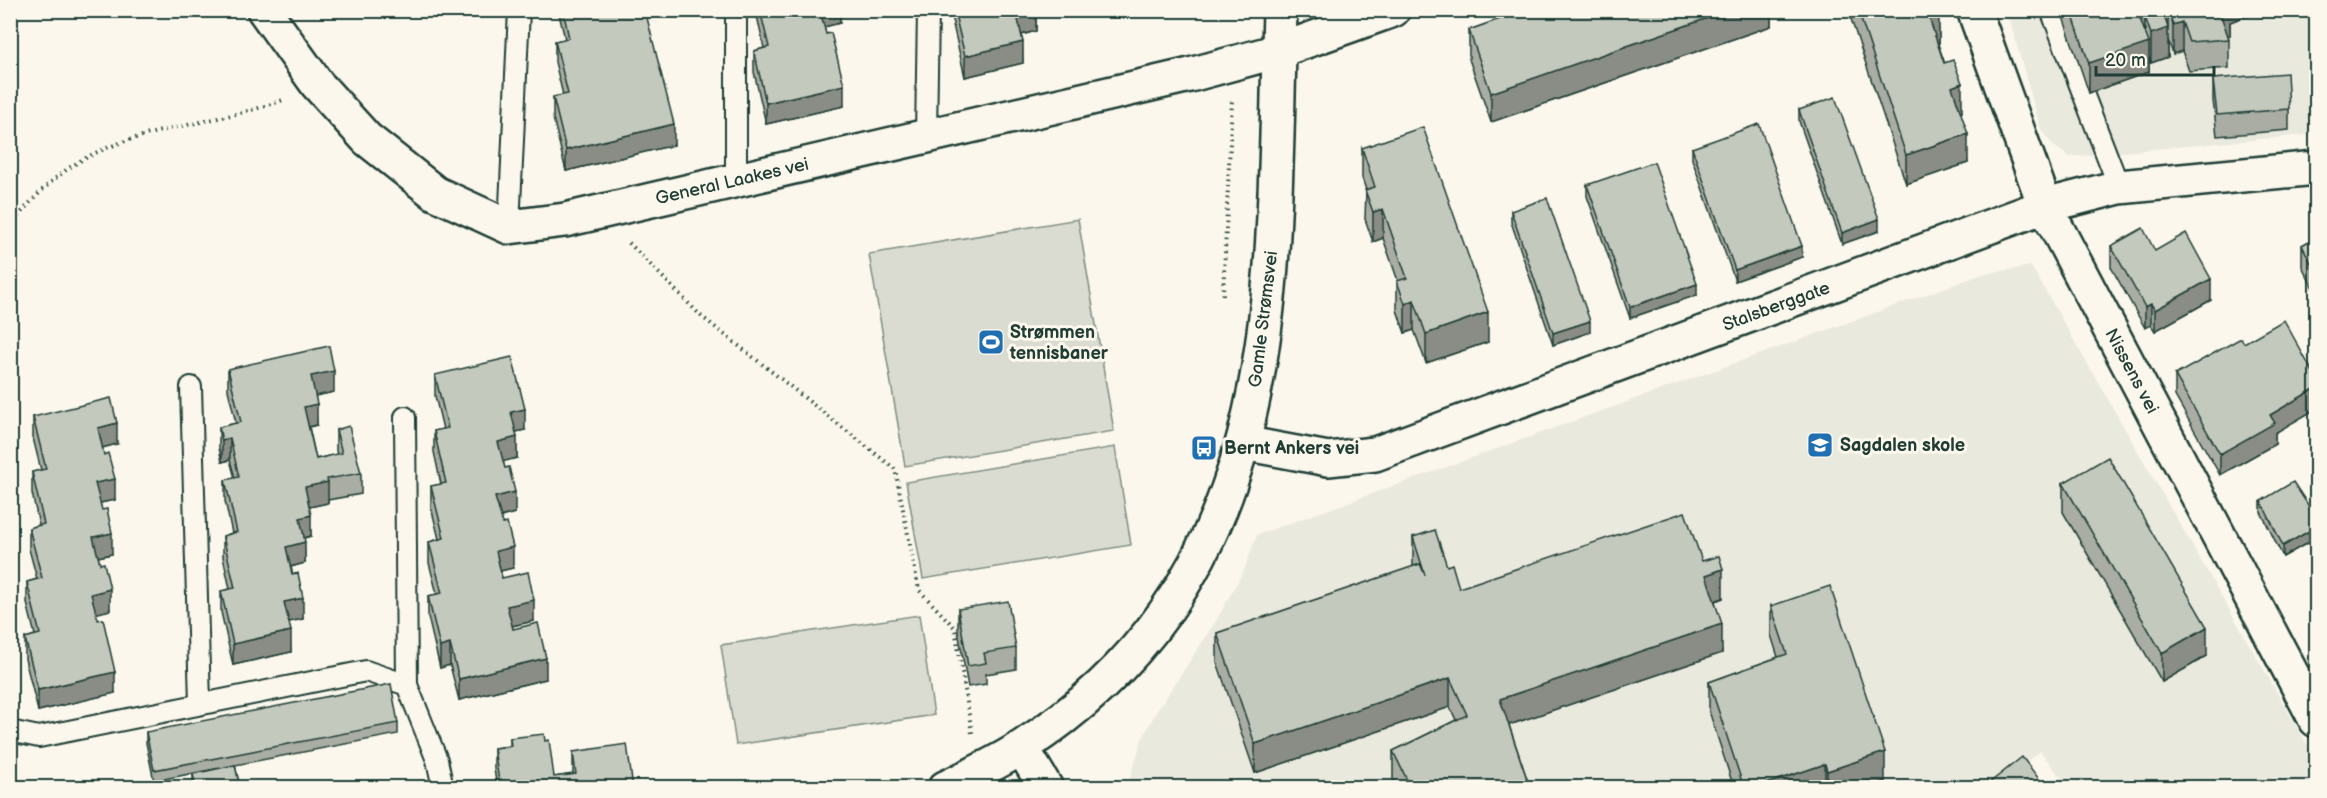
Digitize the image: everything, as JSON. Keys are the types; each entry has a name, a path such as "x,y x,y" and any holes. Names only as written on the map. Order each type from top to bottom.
{"street":[{"path":"264,10 317,84 367,139 435,193 509,227"},
{"name":"Gamle Strømsvei","path":"945,788 1022,748 1090,695 1157,624 1178,594 1211,533 1235,475 1262,352 1269,303 1280,10"},
{"name":"General Laakes vei","path":"509,227 599,213 1237,62 1278,51 1394,10"},
{"name":"Nissens vei","path":"1974,10 2046,206 2316,720"},
{"name":"Stalsberggate","path":"1243,443 1319,458 1353,458 1376,454 2046,206 2119,187 2316,168"},
{"path":"1022,748 1046,788"}],"lane":[{"path":"509,227 519,10"},
{"path":"736,10 736,181"},
{"path":"926,135 928,10"},
{"path":"2051,10 2119,187"},
{"path":"191,387 200,703"},
{"path":"405,417 407,685 437,760 442,788"},
{"path":"10,731 39,737 366,671 407,685"}],"path":[{"path":"1223,295 1228,246 1231,111 1237,62"},
{"path":"10,226 42,189 87,157 145,137 269,105 317,84"},
{"path":"599,213 701,316 895,469 919,590 955,628 972,737 986,768"}],"shaded area":[{"path":"2007,11 2316,11 2316,134 2069,157 2054,146 2041,130"},
{"name":"Strømmen tennisbaner","path":"1078,219 1114,431 905,466 869,254"},
{"name":"Sagdalen skole","path":"2031,266 2316,760 2316,788 2069,787 2040,751 1992,788 1127,788 1142,739 1155,714 1216,621 1244,570 1257,535 1983,274"},
{"path":"1115,447 1131,545 923,579 906,482"},
{"path":"919,615 934,715 736,745 721,645"}],"building":[{"path":"563,10 645,10 674,124 566,150 553,97 568,94 555,41 569,38"},
{"path":"760,10 820,10 826,34 831,33 844,85 766,103 754,51 769,47"},
{"path":"954,10 1035,10 1017,15 1023,42 965,56"},
{"path":"1501,10 1731,10 1491,93 1469,30 1503,18"},
{"path":"1858,10 1938,10 1939,14 1929,18 1944,63 1953,60 1962,83 1952,87 1968,134 1906,155"},
{"path":"2071,10 2166,10 2163,12 2168,28 2151,34 2145,17 2140,19 2149,43 2089,63"},
{"path":"2168,10 2219,10 2229,39 2189,42 2182,22 2173,25"},
{"path":"2287,73 2289,109 2217,115 2213,79"},
{"path":"1835,97 1879,219 1842,233 1799,110"},
{"path":"1759,124 1802,246 1735,270 1692,148"},
{"path":"1423,127 1488,312 1426,334 1414,300 1405,304 1397,281 1407,278 1383,209 1373,212 1365,190 1375,187 1362,148"},
{"path":"1654,162 1697,284 1630,307 1587,185"},
{"path":"1547,198 1590,321 1553,333 1511,211"},
{"path":"2143,228 2155,251 2186,233 2211,279 2155,310 2151,304 2145,307 2111,246"},
{"path":"2316,237 2316,273 2302,245"},
{"path":"2284,320 2316,378 2316,388 2270,415 2275,423 2220,454 2175,375 2241,338 2244,343"},
{"path":"329,346 334,371 311,376 317,404 304,407 316,459 342,453 336,430 349,426 361,473 327,479 328,482 305,487 311,515 300,518 305,542 286,547 292,574 298,573 303,598 284,602 291,631 233,644 221,591 235,588 223,536 237,532 225,480 239,477 230,438 222,441 219,427 241,422 228,369"},
{"path":"512,357 525,409 511,412 517,437 498,442 505,468 509,467 515,492 495,497 503,524 507,523 513,547 496,551 502,578 528,572 534,600 507,606 513,629 538,623 546,658 459,679 450,644 440,647 428,596 442,593 429,542 444,538 431,486 446,483 434,431 448,428 435,375"},
{"path":"111,398 117,423 98,428 104,455 108,453 115,479 95,483 102,510 107,509 112,533 93,537 100,564 104,563 110,589 91,594 98,620 103,619 115,672 38,690 25,638 40,634 27,582 42,578 29,528 44,524 32,472 46,469 33,417"},
{"path":"2108,457 2207,627 2162,653 2063,483"},
{"path":"2293,482 2314,514 2316,512 2316,527 2283,546 2261,501"},
{"path":"1685,512 1702,561 1719,556 1723,569 1706,575 1722,624 1500,699 1530,788 1411,788 1393,751 1467,715 1450,678 1255,744 1217,633 1420,564 1425,575 1413,537 1435,530 1447,566 1452,564 1459,588"},
{"path":"1830,586 1885,752 1827,771 1825,764 1754,788 1744,788 1709,682 1787,654 1771,606"},
{"path":"1008,601 1016,648 984,653 986,663 968,666 958,609"},
{"path":"391,684 398,723 154,770 146,732"},
{"path":"544,734 545,741 549,740 554,777 576,774 573,752 627,744 633,788 500,788 494,748 511,746 510,738"},
{"path":"2022,757 2046,788 1983,788"},
{"path":"235,765 240,788 196,788 193,774"}],"place":[{"name":"Strømmen tennisbaner","path":"991,342"},
{"name":"Sagdalen skole","path":"1820,445"},
{"name":"Bernt Ankers vei","path":"1204,448"}]}
